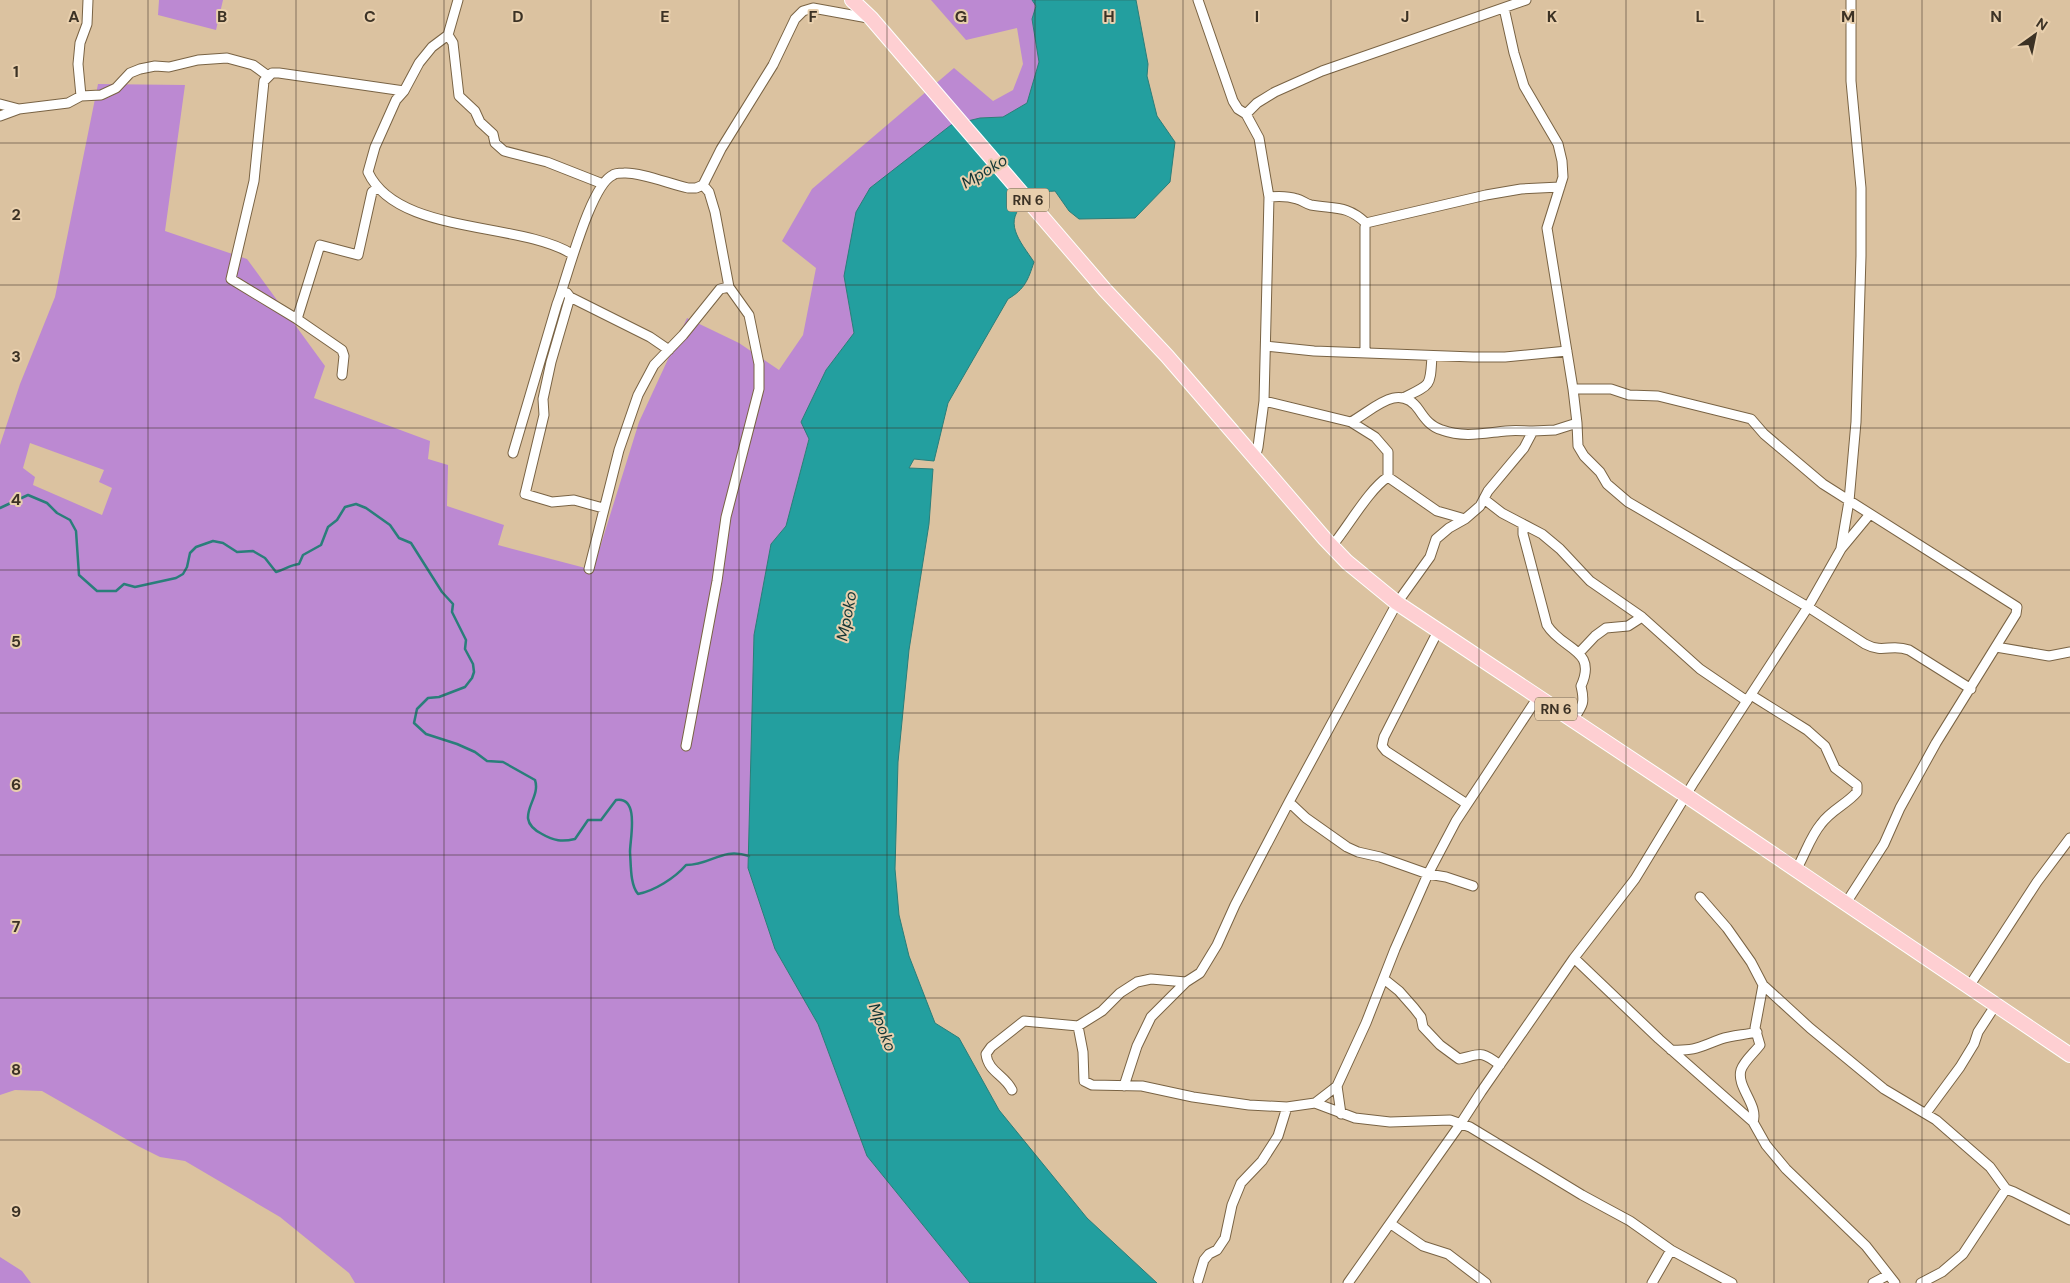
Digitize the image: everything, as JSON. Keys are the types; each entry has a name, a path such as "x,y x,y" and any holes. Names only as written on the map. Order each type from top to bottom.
{"main road":[{"name":"RN 6","path":"852,0 871,18 1105,290 1161,350 1347,562 1397,603 1438,631 1574,720 1846,903 1968,988 2070,1055"}],"street":[{"path":"81,96 78,64 80,43 87,24 88,0"},
{"path":"458,0 448,34 432,47 419,63 389,114 369,164 368,172 377,188 411,211 539,240 563,248 572,254"},
{"path":"1198,0 1232,102 1246,114 1259,138 1269,197 1264,401 1255,458"},
{"path":"1246,114 1257,103 1275,92 1322,71 1526,0"},
{"path":"1841,549 1849,501 1856,422 1861,237 1861,188 1851,81 1851,0"},
{"path":"513,453 572,254 602,184 612,175 625,173 688,188 696,188 703,185 721,149 773,65 795,19 803,12 813,8 871,18"},
{"path":"1504,8 1524,86 1558,144 1562,161 1563,177 1547,228 1573,389 1578,446 1584,456 1600,472 1607,484 1628,502 1808,607 1875,649 1884,650 1899,646 1909,650 1971,688"},
{"path":"448,34 453,43 459,96 475,111 480,122 494,134 495,143 504,151 547,162 602,184"},
{"path":"0,116 19,109 68,103 81,96 101,95 111,91 130,73 155,66 169,68 214,58 227,58 253,65 268,76"},
{"path":"342,375 344,356 342,350 297,319 231,278 254,182 264,81 272,73 279,73 404,91"},
{"path":"0,104 19,109"},
{"path":"686,746 717,582 726,517 759,389 759,364 749,315 729,287 715,212 709,192 703,185"},
{"path":"1366,223 1486,195 1521,189 1560,187"},
{"path":"297,319 320,245 358,255 372,192 377,188"},
{"path":"1269,197 1296,198 1309,204 1347,209 1366,223"},
{"path":"1365,352 1366,223"},
{"path":"564,286 570,297 650,337 669,350"},
{"path":"589,569 595,551 618,450 638,395 654,366 683,336 720,288 729,287"},
{"path":"570,297 551,362 543,399 544,415 525,494 552,502 574,500 604,508"},
{"path":"1266,346 1314,351 1432,356 1505,357 1566,351"},
{"path":"1351,422 1380,403 1393,398 1405,397 1426,387 1431,379 1432,356"},
{"path":"1573,389 1611,389 1628,395 1658,396 1751,419 1764,434 1796,462 1849,501 2017,607 2016,614 1936,743 1900,808 1884,844 1846,903"},
{"path":"1405,397 1414,402 1430,424 1440,430 1473,435 1507,431 1555,430 1577,423"},
{"path":"1264,401 1351,422 1375,437 1388,452 1388,477"},
{"path":"1124,1086 1137,1046 1151,1018 1186,982 1200,973 1217,945 1235,905 1289,802 1397,603 1430,557 1436,539 1480,506 1488,491 1502,473 1515,461 1529,441 1533,431"},
{"path":"1388,477 1437,511 1449,516 1465,519"},
{"path":"1332,546 1346,531 1379,482 1388,477"},
{"path":"1484,500 1502,513 1542,534 1560,548 1590,580 1642,617 1700,669 1807,730 1825,746 1835,768 1856,786 1857,792 1830,813 1819,826 1796,870"},
{"path":"1348,1283 1461,1124 1574,958 1635,878 1694,782 1808,607 1841,549 1870,514"},
{"path":"1523,524 1525,541 1547,625 1552,633 1579,653 1587,667 1581,686 1585,698 1574,720"},
{"path":"1579,653 1595,636 1606,628 1628,626 1642,617"},
{"path":"1438,631 1384,737 1382,746 1386,751 1467,804"},
{"path":"1996,647 2049,656 2070,652"},
{"path":"1078,1026 1084,1081 1092,1085 1142,1086 1193,1097 1249,1105 1287,1107 1315,1103 1337,1086 1366,1023 1428,874 1441,848 1467,804 1538,697"},
{"path":"1289,802 1296,810 1347,847 1428,874 1446,877 1474,886"},
{"path":"1968,988 2037,882 2070,838"},
{"path":"1700,897 1727,928 1751,962 1763,986 1810,1028 1884,1089 1926,1112 1990,1167 2006,1189 2070,1220"},
{"path":"1574,958 1671,1050 1753,1122 1766,1144 1786,1168 1866,1246 1895,1283"},
{"path":"1012,1090 1009,1084 987,1064 986,1054 991,1047 1024,1021 1078,1026 1102,1011 1120,993 1137,982 1151,979 1186,982"},
{"path":"1384,979 1404,996 1421,1017 1424,1027 1449,1054 1459,1059 1478,1053 1485,1054 1500,1065"},
{"path":"1753,1122 1755,1112 1741,1079 1741,1070 1760,1045 1756,1019 1763,986"},
{"path":"1926,1112 1960,1067 1974,1044 1978,1032 1995,1006"},
{"path":"1671,1050 1685,1051 1702,1048 1721,1039 1757,1032"},
{"path":"1337,1086 1341,1114"},
{"path":"1315,1103 1355,1118 1390,1122 1450,1120 1461,1124 1630,1221 1671,1250 1732,1283"},
{"path":"1198,1280 1204,1260 1209,1254 1217,1250 1225,1238 1232,1206 1241,1183 1262,1161 1278,1136 1287,1107"},
{"path":"1921,1283 1942,1272 1962,1254 2006,1189"},
{"path":"1391,1224 1423,1246 1448,1254 1486,1283"},
{"path":"1652,1283 1671,1250"},
{"path":"1873,1283 1888,1275"}],"shaded area":[{"path":"159,0 223,0 216,30 158,15"},
{"path":"931,0 1032,0 1036,6 1032,19 1039,62 1027,103 1003,117 980,118 895,169 870,188 844,276 854,333 826,370 801,422 809,438 786,526 771,544 754,635 748,868 775,949 818,1024 867,1156 970,1283 355,1283 349,1273 280,1217 185,1161 160,1157 42,1091 15,1090 0,1095 0,445 20,384 55,297 98,84 185,85 165,231 247,259 325,366 314,398 430,441 428,459 448,465 447,506 504,525 498,545 593,570 639,422 687,318 739,343 779,370 803,335 816,268 782,241 812,189 954,68 993,101 1013,90 1023,64 1017,28 966,40","holes":["30,443 104,470 99,482 112,488 102,515 33,485 35,477 23,468"]},
{"path":"0,1257 22,1271 31,1283 0,1283"}],"water":[{"name":"Mpoko","path":"1032,0 1136,0 1148,64 1147,76 1157,116 1175,142 1170,182 1135,218 1079,219 1069,211 1055,191 1037,194 1019,209 1015,216 1014,224 1019,239 1034,262 1030,274 1022,288 1008,299 948,403 934,461 914,459 909,468 933,469 929,524 909,650 898,762 895,869 899,915 909,956 935,1023 959,1038 999,1110 1087,1218 1157,1283 970,1283 867,1156 818,1024 775,949 748,868 754,635 771,544 786,526 809,439 801,422 826,370 854,333 844,276 856,212 870,188 951,125 980,118 1003,117 1027,103 1039,62 1032,19 1036,6"}],"waterway":[{"path":"0,508 28,495 47,503 57,513 70,520 76,531 79,575 97,591 116,591 124,584 135,587 176,578 183,574 187,567 190,553 196,547 213,541 223,543 237,552 253,551 265,558 276,572 299,564 303,555 321,545 328,527 337,520 345,507 356,504 366,508 390,525 399,538 411,543 442,592 453,604 452,612 466,640 465,649 473,664 474,672 472,678 465,687 439,697 428,698 417,709 414,723 426,734 457,744 475,752 487,761 503,762 535,780 535,795 528,815 529,822 533,828 550,838 562,841 575,839 588,820 601,820 616,800 623,801 631,811 630,852 632,880 638,894 664,883 686,865 724,855 739,854 749,856"}]}
